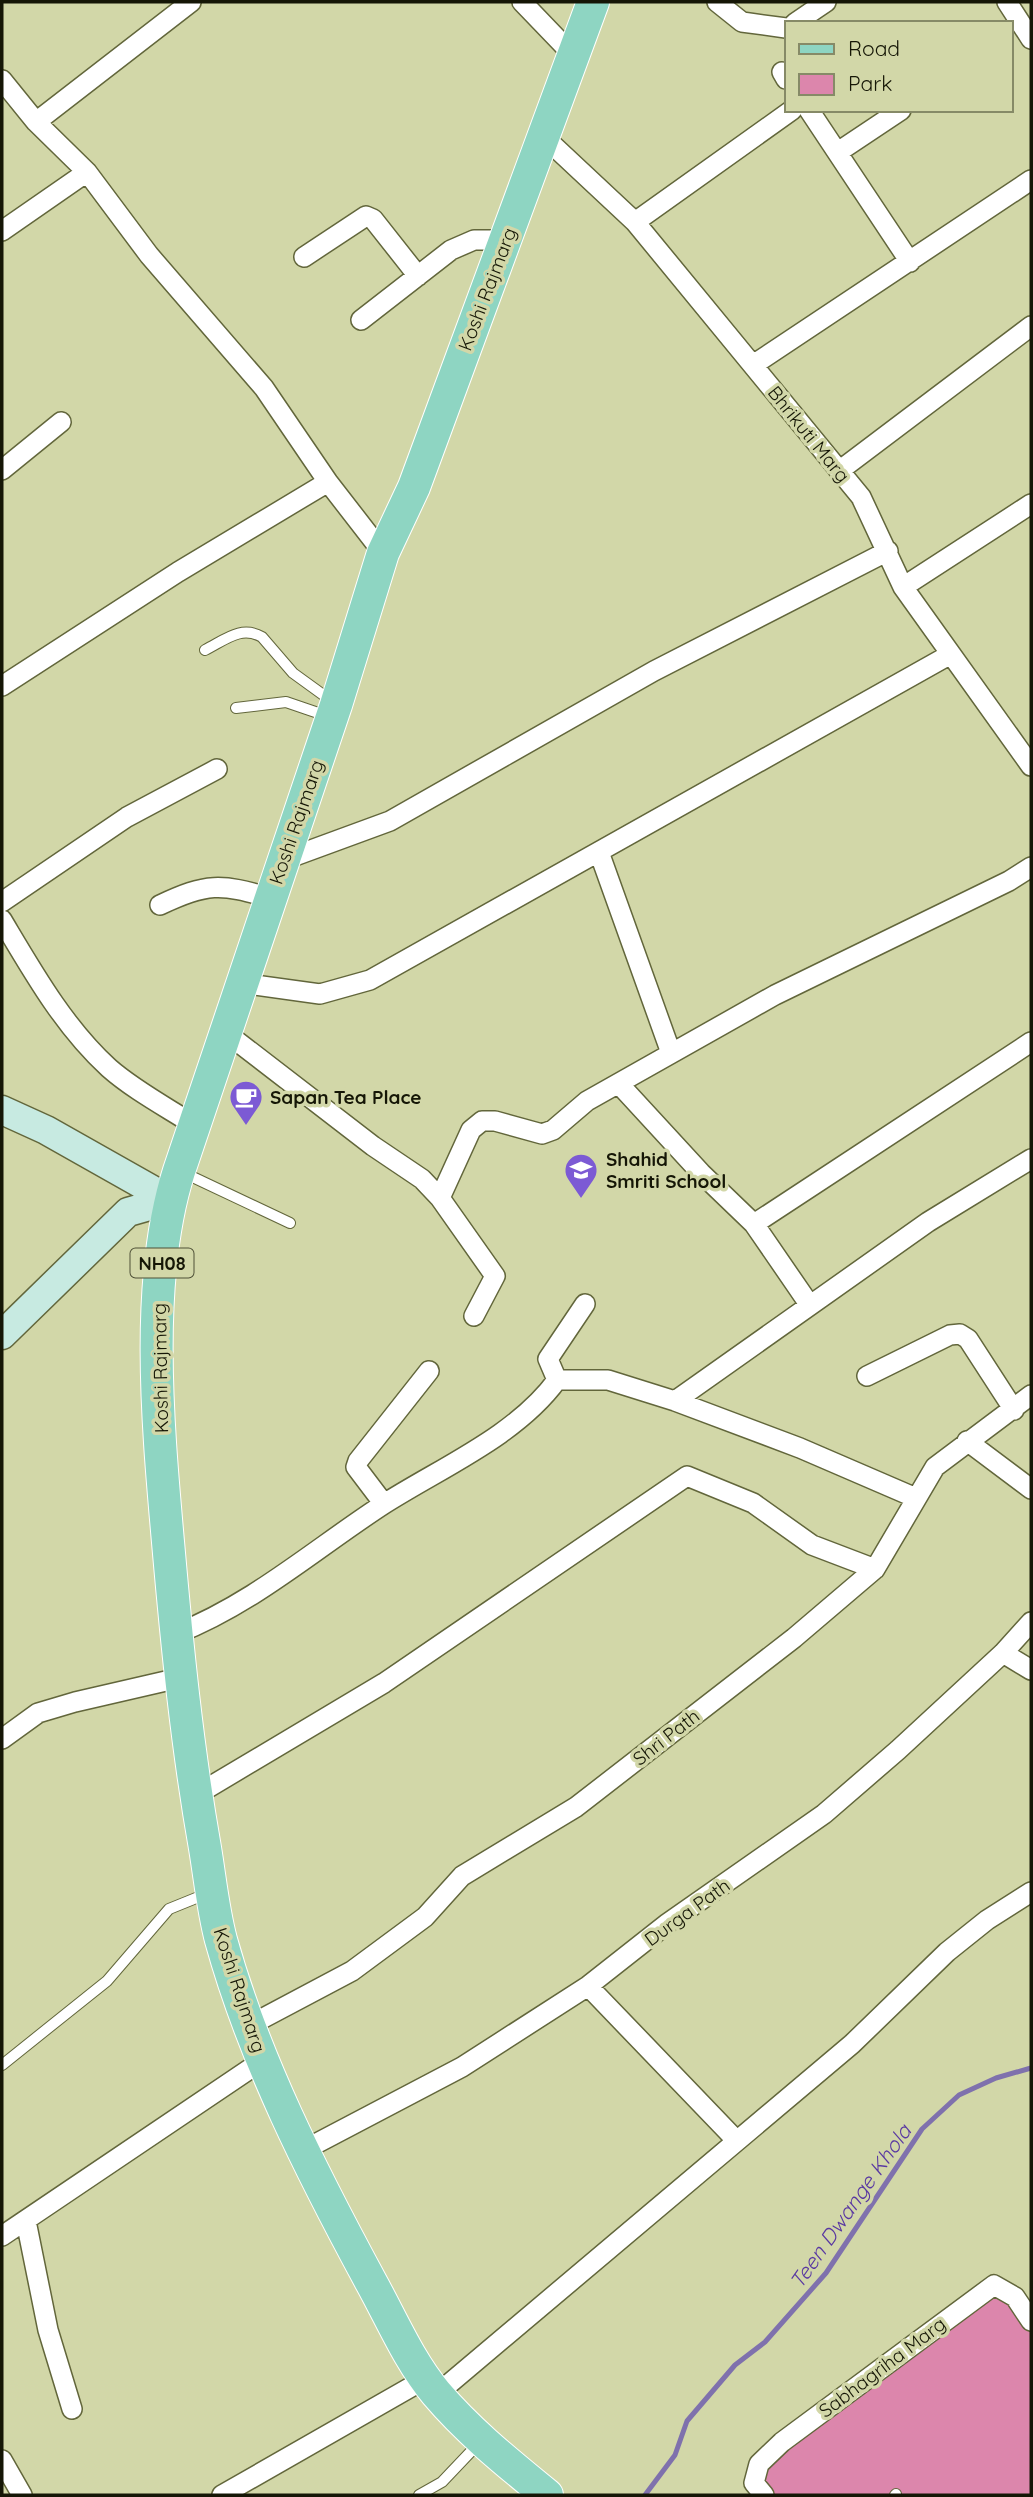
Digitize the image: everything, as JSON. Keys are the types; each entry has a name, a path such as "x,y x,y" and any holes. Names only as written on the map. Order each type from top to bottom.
{"main road":[{"name":"Koshi Rajmarg","path":"547,2495 481,2441 431,2387 340,2224 263,2060 250,2025 221,1939 179,1678 164,1503 158,1367 160,1283 174,1186 281,861 334,711 383,553 414,487 593,2"}],"street":[{"path":"36,122 191,2"},
{"path":"522,2 572,54"},
{"path":"717,2 742,22 785,28"},
{"path":"798,21 826,2"},
{"path":"1007,2 1022,35"},
{"path":"2,80 36,122 87,172 149,255 264,388 328,482 383,553"},
{"path":"635,222 789,112"},
{"path":"810,112 910,262"},
{"path":"838,152 898,112"},
{"name":"Bhrikuti Marg","path":"542,135 635,222 861,497 903,587 1031,766"},
{"path":"2,231 87,172"},
{"path":"753,365 1031,180"},
{"path":"304,257 366,216 373,219 418,276"},
{"path":"361,320 451,250 474,240 506,240"},
{"path":"839,471 1031,326"},
{"path":"2,470 61,422"},
{"path":"2,686 178,572 328,482"},
{"path":"903,587 1031,504"},
{"path":"281,861 390,821 654,671 888,551"},
{"path":"241,983 320,994 370,980 950,654"},
{"path":"2,902 127,817 217,769"},
{"path":"599,852 671,1054"},
{"path":"440,1198 471,1130 482,1121 495,1121 542,1134 553,1130 587,1101 620,1085 775,995 1009,881 1031,867"},
{"path":"160,905 209,886 242,890 270,898"},
{"path":"2,920 36,977 82,1041 111,1069 194,1125"},
{"path":"225,1032 373,1146 422,1179 440,1198 495,1276 474,1316"},
{"path":"754,1224 1031,1042"},
{"path":"620,1085 701,1173 754,1224 809,1304"},
{"path":"2,1110 174,1186"},
{"path":"675,1401 928,1222 1031,1159"},
{"path":"2,1335 128,1212 174,1186"},
{"path":"557,1380 548,1359 585,1304"},
{"path":"867,1377 950,1335 960,1334 968,1339 1014,1410"},
{"path":"384,1504 356,1467 358,1461 429,1371"},
{"path":"176,1634 208,1622 296,1566 384,1504 515,1421 543,1399 557,1380"},
{"path":"557,1380 608,1380 675,1401 800,1448 916,1498"},
{"name":"Shri Path","path":"250,2025 352,1971 425,1917 463,1875 576,1807 794,1638 876,1569 934,1467 1031,1395"},
{"path":"967,1441 1031,1489"},
{"path":"196,1795 384,1683 687,1476 753,1503 812,1545 876,1569"},
{"name":"Durga Path","path":"304,2150 462,2067 588,1986 668,1923 824,1814 898,1751 1003,1653 1031,1622"},
{"path":"1003,1653 1031,1670"},
{"path":"2,1739 38,1713 179,1678"},
{"path":"222,2495 431,2387 852,2044 947,1952 987,1920 1031,1892"},
{"path":"588,1986 736,2140"},
{"path":"2,2236 263,2060"},
{"path":"26,2221 48,2330 72,2409"},
{"name":"Sabhagriha Marg","path":"764,2495 754,2483 758,2463 994,2285 1015,2297 1031,2321"},
{"path":"2,2460 22,2495"}],"lane":[{"path":"205,650 242,631 253,631 262,636 308,687 334,711"},
{"path":"236,708 286,702 334,711"},
{"path":"174,1186 290,1223"},
{"path":"2,2064 107,1981 169,1909 213,1891"},
{"path":"419,2495 442,2482 481,2441"}],"green space":[{"path":"994,2285 1031,2321 1031,2495 764,2495 759,2464"}],"waterway":[{"name":"Teen Dwange Khola","path":"645,2495 675,2455 687,2421 735,2365 765,2342 826,2273 922,2129 959,2095 996,2078 1031,2068"}],"place":[{"name":"Sapan Tea Place","path":"246,1127"},
{"name":"Shahid Smriti School","path":"581,1200"}]}
